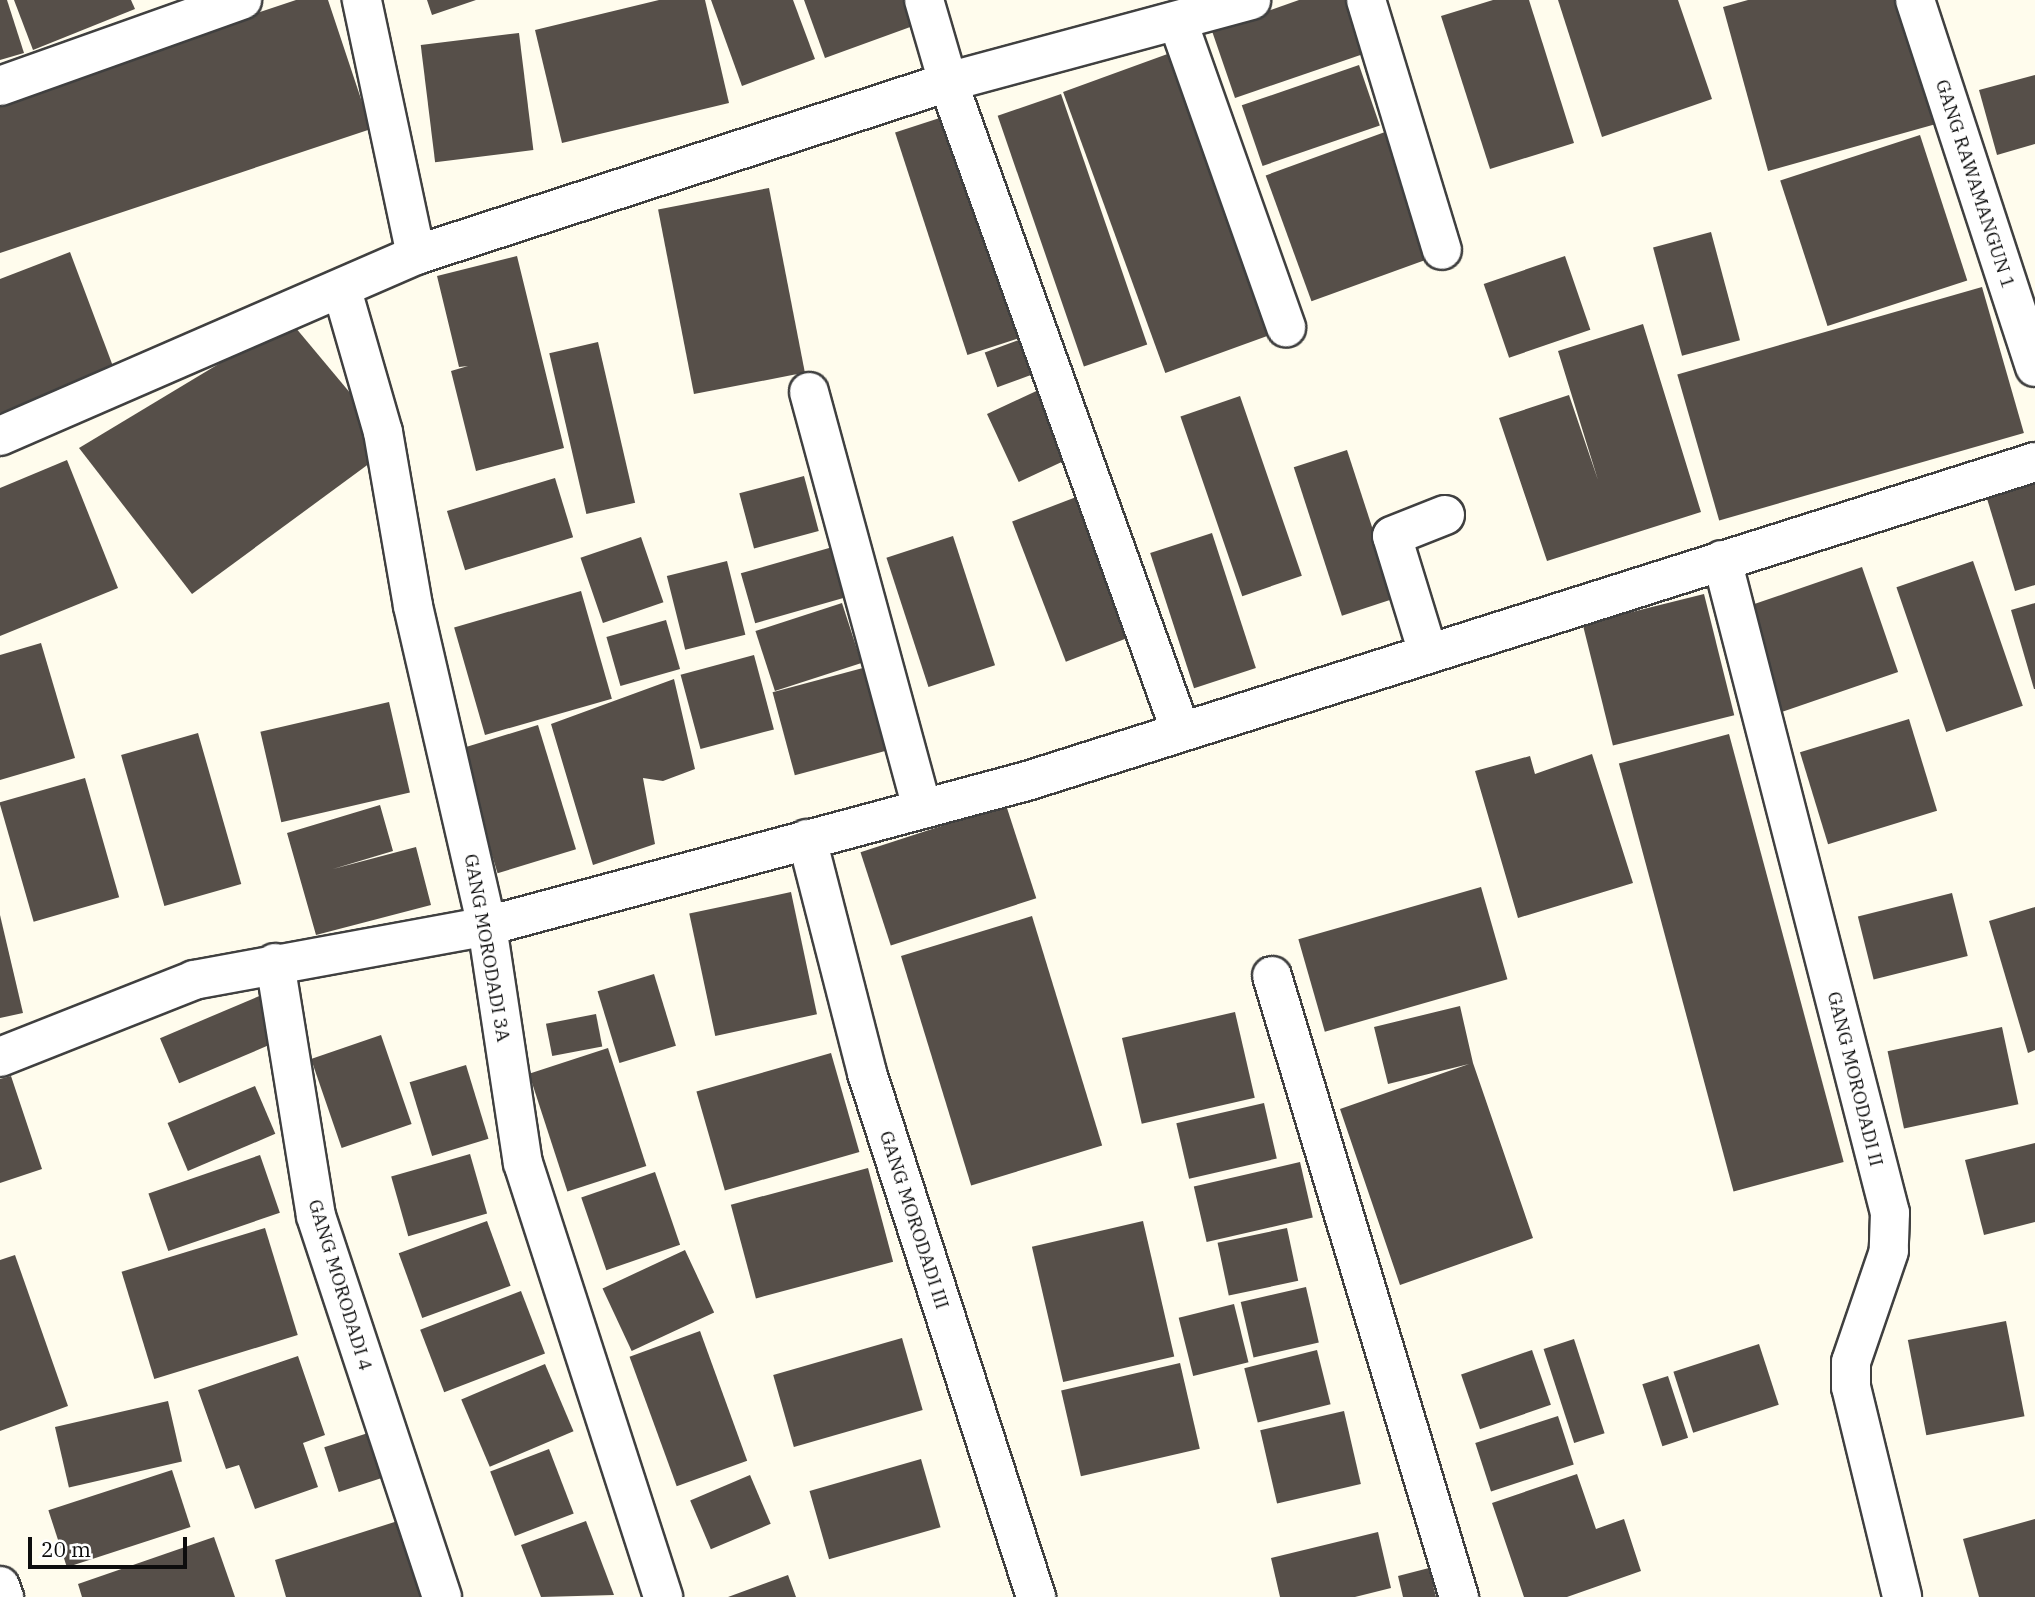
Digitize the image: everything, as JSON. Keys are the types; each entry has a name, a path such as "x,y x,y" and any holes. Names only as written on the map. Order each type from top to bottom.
{"street":[{"path":"0,86 242,0"},
{"path":"362,0 416,255"},
{"path":"925,0 948,82 1181,732"},
{"path":"0,436 342,290 416,255 948,82 1178,22 1251,0"},
{"path":"1366,0 1442,250"},
{"name":"GANG RAWAMANGUN 1","path":"1915,0 2035,368"},
{"path":"1178,22 1286,327"},
{"name":"GANG MORODADI 3A","path":"342,290 383,432 413,606 486,926 523,1163 663,1597"},
{"path":"809,392 922,809"},
{"path":"0,1057 194,980 486,926 922,809 1181,732 2035,462"},
{"path":"1428,653 1392,536 1445,515"},
{"name":"GANG MORODADI II","path":"1722,560 1889,1213 1889,1251 1851,1362 1851,1387 1902,1597"},
{"name":"GANG MORODADI III","path":"807,839 867,1073 1036,1597"},
{"name":"GANG MORODADI 4","path":"275,963 316,1216 442,1597"},
{"path":"1272,976 1459,1597"},
{"path":"0,1586 4,1597"}],"building":[{"path":"0,0 7,0 24,53 0,60"},
{"path":"14,0 131,0 135,9 33,50"},
{"path":"296,0 328,0 371,129 0,253 0,99"},
{"path":"427,0 476,0 432,15"},
{"path":"659,0 705,0 729,103 562,143 535,30"},
{"path":"711,0 793,0 815,59 742,86"},
{"path":"804,0 904,0 913,26 825,58"},
{"path":"1299,0 1357,0 1375,50 1235,98 1212,31"},
{"path":"1493,0 1529,0 1574,143 1490,169 1441,16"},
{"path":"1558,0 1678,0 1712,99 1602,137"},
{"path":"1748,0 1902,0 1936,124 1768,171 1723,7"},
{"path":"519,33 533,150 435,162 421,45"},
{"path":"1173,52 1275,333 1165,373 1063,92"},
{"path":"1359,65 1380,126 1263,166 1242,105"},
{"path":"2035,75 2035,144 1997,155 1979,90"},
{"path":"1061,94 1147,345 1084,366 998,116"},
{"path":"955,113 1027,336 967,355 895,132"},
{"path":"1385,132 1431,258 1311,301 1266,175"},
{"path":"1920,135 1967,281 1827,326 1780,180"},
{"path":"769,188 805,373 694,394 658,210"},
{"path":"1711,232 1740,340 1682,356 1653,248"},
{"path":"70,252 114,369 0,413 0,279"},
{"path":"517,256 564,448 476,471 451,371 468,366 459,367 437,276"},
{"path":"1565,256 1590,330 1509,358 1484,284"},
{"path":"1982,287 2024,433 1719,520 1677,374"},
{"path":"290,321 351,394 370,463 192,594 79,448"},
{"path":"1643,324 1701,512 1547,561 1499,418 1569,395 1598,480 1558,351"},
{"path":"1027,337 1040,372 997,387 985,352"},
{"path":"598,342 635,503 586,514 549,353"},
{"path":"1045,387 1077,455 1019,482 987,414"},
{"path":"1240,396 1302,576 1242,596 1180,417"},
{"path":"1347,450 1395,598 1342,616 1294,467"},
{"path":"67,460 118,588 0,636 0,488"},
{"path":"804,476 819,531 754,548 739,493"},
{"path":"2035,476 2035,585 2015,591 1985,492"},
{"path":"555,478 573,537 465,570 447,511"},
{"path":"1084,494 1138,634 1066,662 1012,522"},
{"path":"1212,533 1256,668 1194,688 1150,553"},
{"path":"953,536 995,665 928,687 886,558"},
{"path":"641,537 663,602 603,623 580,558"},
{"path":"836,546 850,596 755,623 741,573"},
{"path":"727,561 745,635 685,650 667,576"},
{"path":"1973,561 2023,706 1946,732 1896,587"},
{"path":"1862,567 1898,672 1778,713 1742,608"},
{"path":"581,591 612,699 485,735 454,627"},
{"path":"1704,594 1734,715 1613,746 1583,624"},
{"path":"842,603 861,663 775,691 755,631"},
{"path":"2035,603 2035,689 2034,689 2011,610"},
{"path":"666,620 680,669 620,686 606,637"},
{"path":"41,643 75,758 0,780 0,655"},
{"path":"754,655 774,729 701,749 681,675"},
{"path":"874,665 896,748 795,775 773,692"},
{"path":"674,679 695,769 663,781 643,778 655,844 593,865 551,724"},
{"path":"389,702 410,793 281,822 260,732"},
{"path":"1909,719 1937,811 1828,844 1800,752"},
{"path":"538,725 576,849 498,873 460,749"},
{"path":"198,733 241,884 164,906 121,755"},
{"path":"1729,734 1844,1162 1734,1191 1619,764"},
{"path":"1592,754 1633,883 1518,918 1475,771 1530,756 1535,774"},
{"path":"85,778 119,897 34,922 0,802"},
{"path":"380,805 393,851 333,869 416,847 431,905 316,935 287,833"},
{"path":"1006,805 1036,898 891,945 860,852"},
{"path":"1481,887 1507,979 1325,1032 1298,939"},
{"path":"791,892 817,1014 715,1036 689,914"},
{"path":"1952,893 1968,956 1874,980 1858,916"},
{"path":"2035,907 2035,1050 2028,1053 1989,921"},
{"path":"0,915 23,1013 0,1018"},
{"path":"1032,916 1102,1146 971,1186 901,956"},
{"path":"654,974 676,1046 620,1063 598,991"},
{"path":"264,994 283,1039 179,1083 160,1038"},
{"path":"1460,1006 1473,1063 1533,1238 1400,1285 1340,1109 1469,1064 1388,1084 1374,1027"},
{"path":"1235,1012 1255,1098 1142,1124 1122,1038"},
{"path":"596,1014 602,1046 552,1056 546,1024"},
{"path":"2002,1027 2018,1104 1904,1129 1888,1051"},
{"path":"381,1035 412,1124 342,1148 311,1059"},
{"path":"608,1048 646,1166 567,1192 529,1074"},
{"path":"831,1053 859,1152 725,1191 696,1092"},
{"path":"466,1065 489,1139 432,1156 410,1082"},
{"path":"11,1076 42,1169 0,1183 0,1079"},
{"path":"255,1086 275,1134 188,1171 168,1123"},
{"path":"1264,1103 1277,1159 1189,1179 1176,1123"},
{"path":"2035,1143 2035,1222 1984,1235 1965,1160"},
{"path":"470,1154 487,1214 408,1236 391,1177"},
{"path":"260,1155 280,1213 168,1251 148,1193"},
{"path":"1300,1162 1313,1218 1207,1242 1194,1187"},
{"path":"868,1168 893,1262 756,1298 731,1205"},
{"path":"655,1172 680,1245 606,1270 581,1197"},
{"path":"487,1221 511,1286 422,1318 399,1253"},
{"path":"1143,1221 1174,1356 1063,1382 1032,1247"},
{"path":"265,1228 298,1335 154,1379 122,1272"},
{"path":"1287,1228 1298,1281 1229,1296 1218,1243"},
{"path":"685,1250 714,1313 632,1351 603,1288"},
{"path":"15,1255 68,1406 0,1431 0,1260"},
{"path":"1306,1287 1319,1343 1254,1358 1241,1302"},
{"path":"521,1291 545,1354 444,1392 420,1330"},
{"path":"1234,1304 1249,1362 1193,1376 1179,1318"},
{"path":"2006,1321 2025,1416 1926,1435 1908,1340"},
{"path":"700,1331 747,1461 677,1486 630,1357"},
{"path":"902,1338 923,1410 794,1447 773,1375"},
{"path":"1574,1339 1605,1433 1574,1443 1544,1349"},
{"path":"1759,1344 1779,1405 1693,1433 1673,1372"},
{"path":"1317,1350 1331,1404 1258,1422 1244,1368"},
{"path":"1532,1350 1551,1405 1480,1429 1461,1374"},
{"path":"298,1356 325,1435 303,1443 318,1487 255,1509 239,1465 226,1469 198,1390"},
{"path":"1180,1363 1200,1449 1081,1476 1061,1390"},
{"path":"545,1364 574,1431 490,1467 461,1400"},
{"path":"1668,1376 1688,1438 1662,1446 1642,1384"},
{"path":"168,1401 182,1461 69,1488 55,1427"},
{"path":"1344,1411 1361,1484 1277,1503 1260,1430"},
{"path":"1558,1416 1574,1465 1491,1491 1475,1443"},
{"path":"368,1433 383,1478 339,1492 324,1447"},
{"path":"549,1449 574,1513 515,1536 490,1472"},
{"path":"921,1459 941,1527 829,1559 809,1491"},
{"path":"172,1470 191,1527 67,1567 48,1510"},
{"path":"1577,1474 1596,1529 1624,1519 1641,1571 1567,1597 1524,1597 1492,1503"},
{"path":"750,1475 771,1524 711,1549 690,1500"},
{"path":"404,1519 428,1597 286,1597 275,1560"},
{"path":"2035,1519 2035,1597 1979,1597 1963,1539"},
{"path":"586,1521 614,1595 541,1597 521,1545"},
{"path":"1378,1532 1391,1588 1355,1597 1280,1597 1271,1558"},
{"path":"214,1537 235,1597 82,1597 78,1584"},
{"path":"1429,1568 1436,1597 1403,1597 1398,1576"},
{"path":"788,1575 796,1597 728,1597"}]}
